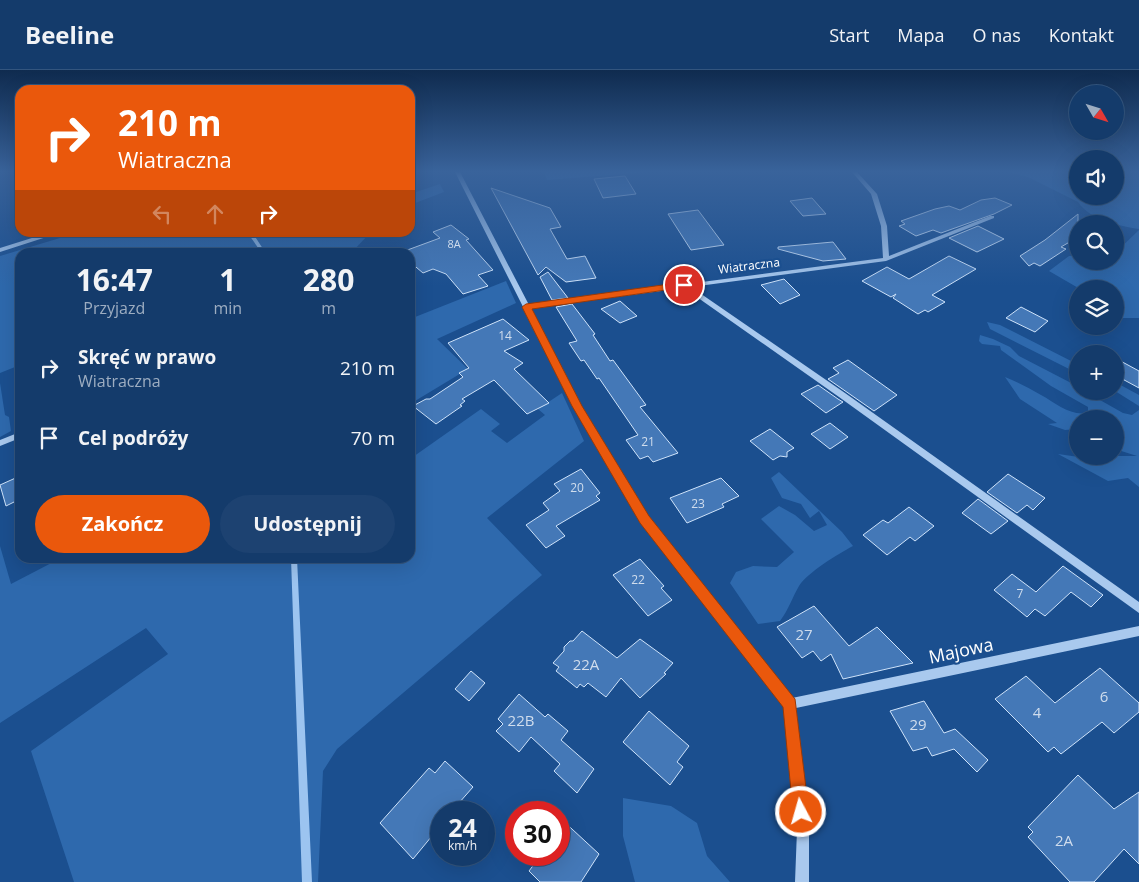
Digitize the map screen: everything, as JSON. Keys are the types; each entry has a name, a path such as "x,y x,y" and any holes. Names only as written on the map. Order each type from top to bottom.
{"street":[{"path":"477,210 577,406 644,519 790,704 803,830 802,882"},
{"path":"879,210 884,226 886,259"},
{"name":"Wiatraczna","path":"526,307 886,259 992,217"},
{"path":"0,250 43,237"},
{"path":"684,285 842,395 1139,608"},
{"path":"0,443 15,437"},
{"name":"Majowa","path":"790,704 1139,631"}],"shaded area":[{"path":"1086,210 1139,210 1139,229 1124,226 1124,215 1093,215"},
{"path":"1139,230 1139,318 1124,318 1124,280 1069,280 1069,283 1049,271 1069,256 1069,270 1124,270 1124,244"},
{"path":"63,237 366,237 356,248 27,248"},
{"path":"15,252 15,367 0,373 0,256"},
{"path":"506,281 516,303 437,339 468,369 415,401 415,317"},
{"path":"987,322 1000,325 1069,360 1069,369 990,329"},
{"path":"980,335 993,339 1010,347 1019,356 1069,382 1069,396 1051,386 1001,350 1000,346 982,344 979,341"},
{"path":"1005,377 1028,388 1069,411 1069,430 1048,424 1057,423 1020,399"},
{"path":"0,383 5,415 9,417 11,431 0,437"},
{"path":"1124,387 1139,395 1139,406 1124,397"},
{"path":"562,393 584,441 487,518 542,575 337,749 323,771 318,882 74,882 31,751 168,654 146,628 0,723 0,546 11,584 51,563 415,563 415,455 481,409 500,424 491,431 507,443 545,415 538,409"},
{"path":"1076,400 1100,400 1118,410 1088,410 1088,407"},
{"path":"1139,410 1139,487 1128,478 1108,481 1078,465 1124,465 1124,456 1137,456 1124,452 1124,413 1132,415"},
{"path":"1058,454 1069,456 1069,460"},
{"path":"779,472 842,532 853,546 824,564 803,581 780,621 758,624 730,583 736,572 753,566 777,567 794,552 761,519 779,506 795,515 814,531 827,525 819,511 810,518 801,504 782,498 771,478"},
{"path":"623,798 671,806 697,823 707,856 730,882 635,882 623,836"}],"building":[{"path":"503,210 551,210 561,227 550,229 567,259 585,256 596,278 566,282 546,267 538,275"},
{"path":"698,210 724,245 691,250 668,214"},
{"path":"798,210 822,210 826,214 803,216"},
{"path":"932,210 1002,210 941,233 933,230 916,236 899,226 905,224 901,221"},
{"path":"1069,221 1069,242 1061,247 1066,249 1040,266 1034,263 1029,266 1020,256"},
{"path":"451,225 469,239 466,240 493,270 478,275 488,286 463,294 446,274 433,269 423,273 415,266 415,248 413,248 440,238 433,232"},
{"path":"978,226 1004,239 977,252 949,238"},
{"path":"833,242 846,259 823,261 778,249 778,247"},
{"path":"949,256 976,269 932,295 945,302 928,312 925,310 918,314 893,298 896,294 891,297 862,281 887,267 909,279"},
{"path":"548,272 568,298 552,300 540,277"},
{"path":"784,279 800,295 780,304 761,285"},
{"path":"620,301 637,316 620,323 601,309"},
{"path":"572,304 595,334 593,335 610,361 613,360 646,405 640,407 678,453 653,462 648,456 640,459 626,440 638,435 599,378 597,379 584,360 581,361 569,343 577,341 556,307"},
{"path":"1021,307 1048,321 1035,332 1006,318"},
{"path":"503,319 529,340 504,351 523,363 514,369 549,403 527,414 494,380 462,399 465,401 460,405 462,406 436,424 415,408 415,405 430,399 463,377 459,373 469,368 448,343"},
{"path":"848,360 897,395 874,411 828,379 839,373 833,368"},
{"path":"1124,363 1139,371 1139,388 1124,380"},
{"path":"818,385 843,402 826,413 801,394"},
{"path":"830,423 848,437 830,449 811,434"},
{"path":"770,429 794,448 787,452 787,457 780,456 773,460 750,441"},
{"path":"581,469 600,493 596,496 600,500 556,526 565,536 546,548 526,525 549,510 543,503 560,491 554,484"},
{"path":"1008,474 1045,498 1033,510 1027,505 1017,513 987,492"},
{"path":"15,478 15,502 6,506 0,485"},
{"path":"721,478 739,496 722,504 724,507 687,523 670,498"},
{"path":"978,499 1008,521 991,534 962,513"},
{"path":"909,507 934,526 915,541 910,537 887,555 863,535 883,520 888,523"},
{"path":"640,559 664,586 661,588 672,600 648,616 613,575"},
{"path":"1063,566 1103,595 1091,607 1071,592 1045,616 1035,609 1027,617 994,590 1012,574 1036,592"},
{"path":"814,606 849,646 877,627 913,663 843,679 831,654 821,661 813,651 802,658 777,627"},
{"path":"582,631 617,658 640,639 673,663 664,673 666,674 640,698 621,678 606,697 588,683 584,687 580,684 577,688 556,671 559,667 553,663 564,651 564,647"},
{"path":"1100,668 1139,703 1139,712 1114,733 1102,722 1061,754 1054,747 1048,752 995,699 1026,676 1055,703"},
{"path":"471,671 485,683 469,701 455,689"},
{"path":"519,694 545,717 548,714 568,731 561,740 594,769 577,793 554,771 560,764 531,737 519,752 496,731 503,724 498,719"},
{"path":"924,701 944,733 955,729 988,760 977,772 954,749 932,756 927,747 913,751 890,711"},
{"path":"649,711 689,746 677,762 683,767 670,785 623,742"},
{"path":"445,761 473,787 461,801 430,801 430,838 413,859 380,823 429,768 435,773"},
{"path":"1078,775 1114,809 1139,792 1139,864 1124,849 1094,882 1070,882 1028,837 1033,832 1028,827"},
{"path":"570,827 599,854 581,882 540,882 529,871 533,866 570,866"}],"waterway":[{"path":"252,237 260,248"},
{"path":"294,563 307,882"}],"route":[{"path":"684,285 526,307 577,406 644,519 790,704 801,812"}]}
